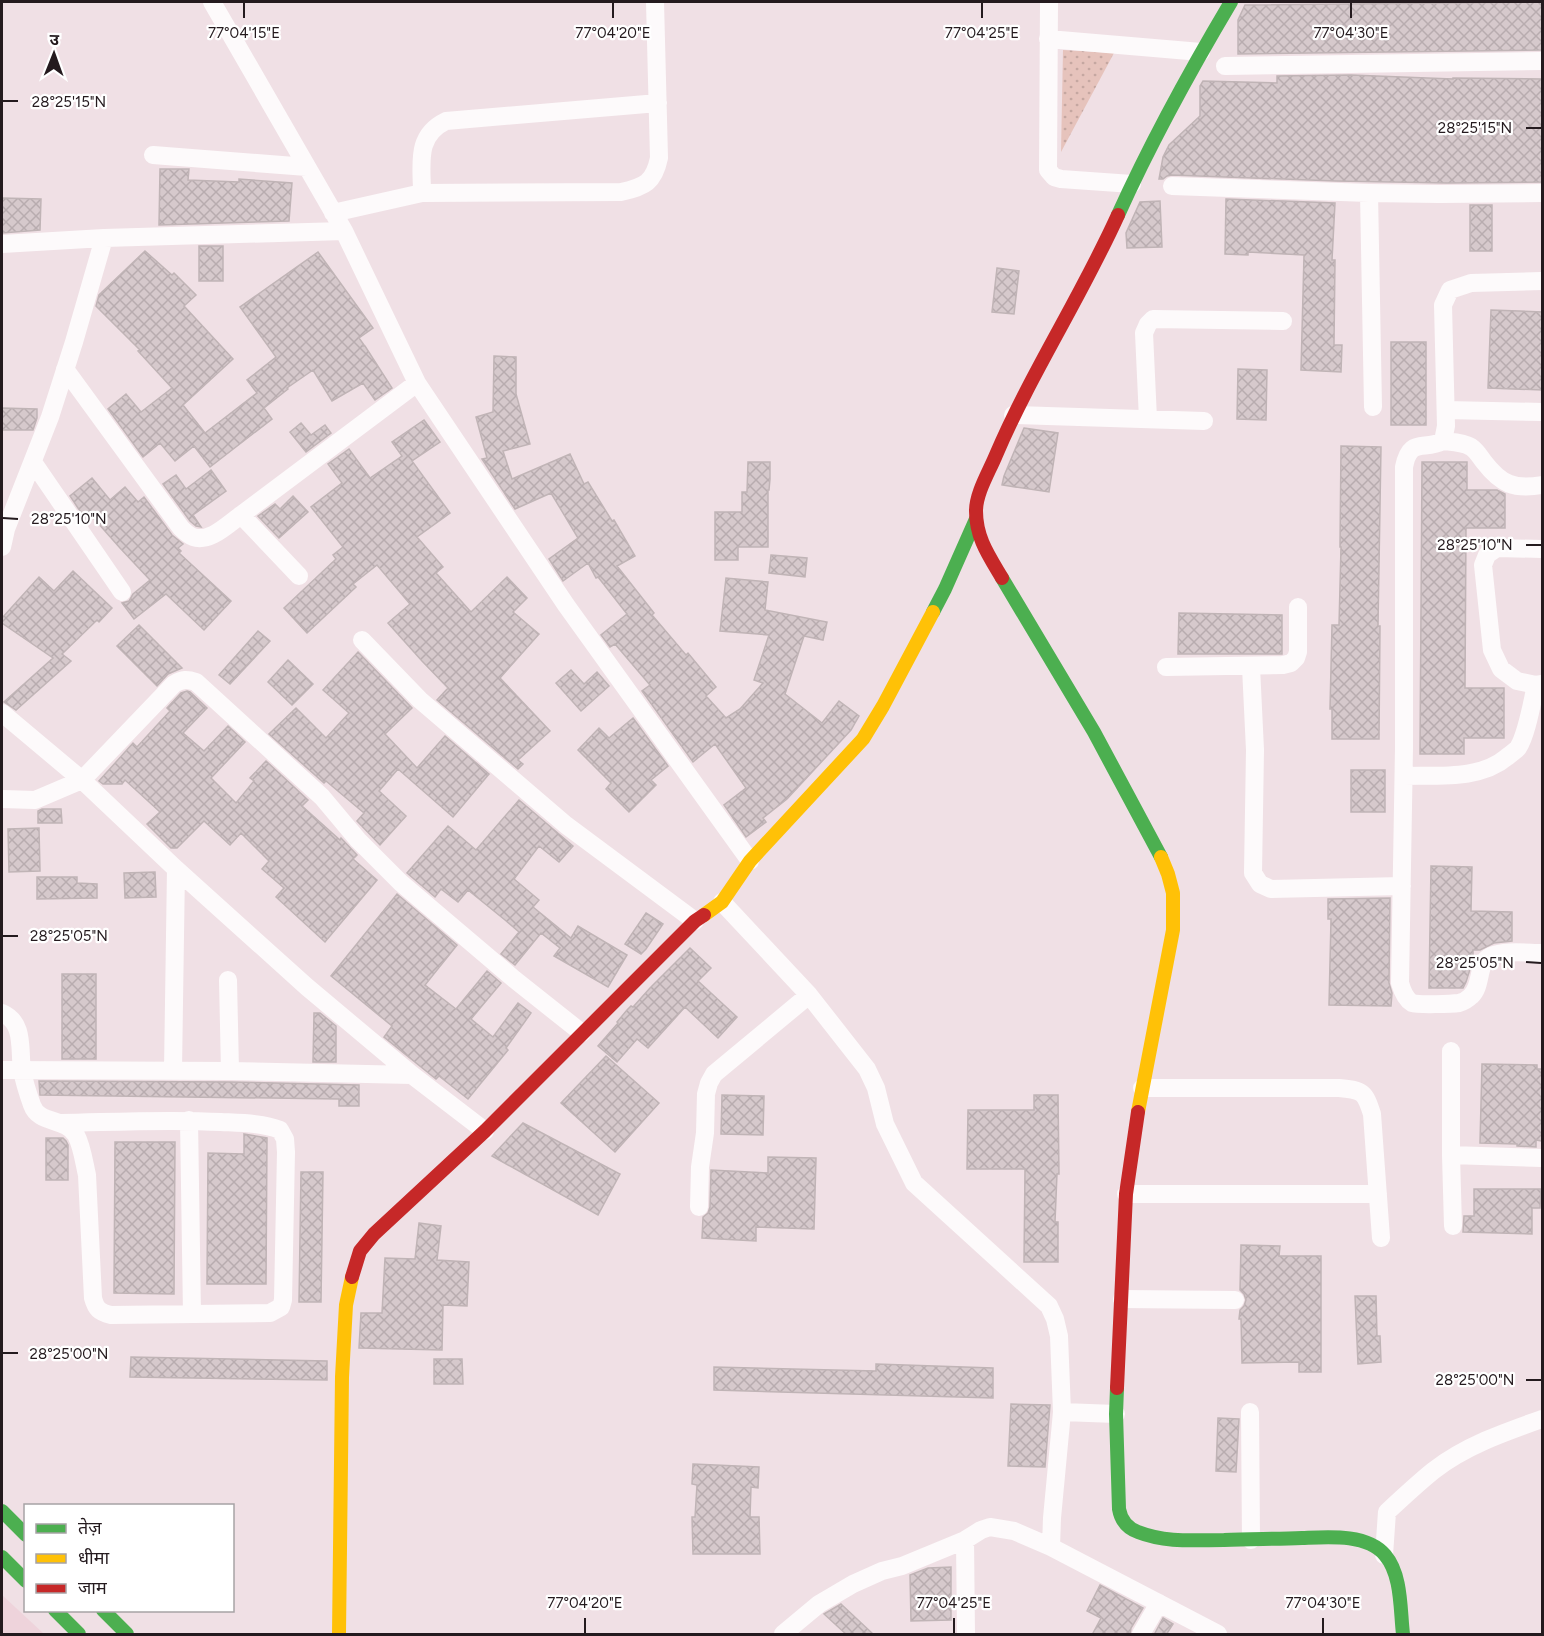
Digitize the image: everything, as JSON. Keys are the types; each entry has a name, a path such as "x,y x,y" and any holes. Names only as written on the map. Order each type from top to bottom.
{"street":[{"path":"212,2 344,231 417,383 566,605 750,861"},
{"path":"333,213 423,193 621,192 635,189 651,180 659,158 656,2"},
{"path":"1049,2 1047,170 1053,177 1061,179 1131,184"},
{"path":"1231,2 1201,52 1131,184 1098,259 1013,415 981,491 976,508 977,531 989,556 1094,732 1159,852 1173,893 1173,930 1135,1125 1126,1194 1116,1414 1119,1509 1122,1519 1137,1532 1172,1541 1341,1537 1359,1540 1384,1554 1392,1569 1396,1580 1403,1635"},
{"path":"1048,39 1201,52"},
{"path":"1226,66 1542,61"},
{"path":"423,193 422,148 430,132 446,122 658,103"},
{"path":"153,155 307,167"},
{"path":"1172,186 1369,193 1542,193"},
{"path":"1369,193 1373,407"},
{"path":"2,244 104,238 344,231"},
{"path":"2,547 6,529 50,417 104,238"},
{"path":"1443,441 1446,410 1443,305 1450,290 1471,283 1542,281"},
{"path":"1148,419 1144,333 1153,319 1283,321"},
{"path":"65,369 181,528 191,537 201,538 212,536 417,383"},
{"path":"1446,410 1542,412"},
{"path":"1013,415 1204,421"},
{"path":"1542,485 1509,485 1503,482 1468,445 1443,441 1438,444 1415,447 1407,454 1404,467 1404,776 1400,983 1411,1002 1420,1004 1459,1003 1469,999 1476,991 1483,962 1490,956 1500,953 1542,953"},
{"path":"33,462 122,592"},
{"path":"241,515 299,576"},
{"path":"339,1635 342,1377 346,1305 360,1251 374,1234 485,1131 695,921 722,902 750,861 863,739 874,723 945,589 976,519"},
{"path":"1404,776 1455,775 1480,771 1503,761 1518,749 1539,685 1517,681 1501,669 1492,650 1483,565 1487,555 1497,548 1542,549"},
{"path":"1166,667 1251,667 1291,663 1298,652 1298,607"},
{"path":"362,640 420,700 566,825 695,921"},
{"path":"1251,667 1255,750 1253,873 1260,884 1271,889 1402,886"},
{"path":"2,799 35,800 82,780 174,684 182,679 196,682 322,797 358,840 401,883 514,980 582,1033"},
{"path":"2,713 82,780 176,869 307,987 412,1075 485,1131"},
{"path":"173,1070 176,869"},
{"path":"722,902 809,995 867,1069 876,1088 885,1124 914,1183 1049,1306 1059,1336 1062,1412 1051,1547"},
{"path":"228,980 230,1071"},
{"path":"699,1207 700,1167 708,1083 714,1074 809,995"},
{"path":"2,1014 9,1016 15,1022 20,1036 22,1070 32,1108 38,1116 69,1128 76,1135 83,1156 87,1174 93,1298 96,1308 111,1315 270,1313 280,1307 283,1300 286,1152 285,1139 280,1130 249,1124 189,1120 60,1123"},
{"path":"1451,1051 1453,1226"},
{"path":"2,1070 173,1070 412,1075"},
{"path":"1142,1088 1357,1089 1367,1098 1372,1114 1381,1238"},
{"path":"189,1120 192,1314"},
{"path":"1451,1155 1542,1158"},
{"path":"1126,1194 1378,1194"},
{"path":"1122,1299 1235,1300"},
{"path":"1062,1412 1116,1414"},
{"path":"1250,1412 1251,1540"},
{"path":"1384,1554 1387,1512 1433,1471 1465,1450 1542,1419"},
{"path":"2,1511 24,1532"},
{"path":"783,1635 819,1604 853,1584 965,1540 990,1527 1014,1531 1051,1547 1218,1635"},
{"path":"965,1540 966,1635"},
{"path":"2,1557 24,1579"},
{"path":"1141,1635 1159,1603"},
{"path":"56,1612 79,1635"},
{"path":"104,1612 127,1635"}],"shaded area":[{"path":"1063,50 1114,53 1061,152"},
{"path":"2,1595 44,1634 2,1634"}],"building":[{"path":"1542,2 1542,50 1238,54 1238,20 1245,5"},
{"path":"1351,75 1453,79 1542,79 1542,182 1336,181 1172,175 1159,179 1163,157 1169,145 1200,116 1200,86 1203,81 1277,83 1277,76"},
{"path":"160,169 189,169 188,180 239,182 239,179 292,183 289,221 159,225"},
{"path":"2,198 41,199 40,230 2,233"},
{"path":"1226,199 1335,203 1332,260 1335,260 1334,345 1342,345 1341,372 1301,370 1304,255 1248,252 1248,255 1225,254"},
{"path":"1160,201 1162,247 1127,248 1126,233 1140,202"},
{"path":"1470,205 1492,205 1492,251 1470,251"},
{"path":"199,246 223,246 223,281 199,281"},
{"path":"145,251 172,275 174,273 196,295 184,306 233,359 183,405 205,433 257,393 247,380 276,357 240,307 318,252 373,328 359,338 364,345 362,346 365,346 392,388 375,400 363,383 332,401 313,370 264,408 272,419 210,467 194,446 175,461 160,443 143,457 108,409 126,394 141,412 172,388 138,351 140,350 96,306 99,295"},
{"path":"997,268 1019,271 1014,314 992,312"},
{"path":"1491,310 1542,312 1542,390 1488,388"},
{"path":"1391,342 1426,342 1426,425 1391,425"},
{"path":"494,356 516,357 516,394 530,444 503,451 512,479 570,454 584,484 588,482 635,556 617,566 654,613 652,615 716,687 706,696 726,718 740,709 763,683 754,680 769,635 720,631 726,578 768,582 765,610 827,622 823,640 804,636 785,694 822,723 839,701 859,716 851,730 787,799 763,818 766,822 746,837 724,805 746,788 715,744 693,762 642,691 650,685 615,644 610,647 601,635 627,614 598,577 596,578 588,563 563,581 549,559 578,538 551,493 515,509 482,459 487,458 476,417 493,412"},
{"path":"1238,369 1267,370 1266,420 1237,419"},
{"path":"2,408 37,409 33,430 2,430"},
{"path":"424,420 440,442 412,461 450,513 417,537 443,567 436,573 471,612 507,577 527,598 513,612 539,634 500,678 550,731 518,760 523,764 518,769 437,700 448,688 388,623 410,604 377,565 353,584 356,587 307,633 284,608 336,559 333,555 343,547 311,507 342,483 328,464 349,449 370,478 402,456 392,442"},
{"path":"301,423 311,435 325,425 331,433 306,452 290,432"},
{"path":"1024,428 1058,433 1049,492 1002,485"},
{"path":"1341,446 1381,447 1379,739 1332,739 1332,709 1330,709 1332,625 1339,625"},
{"path":"748,462 770,462 768,547 738,547 738,560 715,560 715,512 742,512 742,492 747,492"},
{"path":"1422,462 1467,462 1467,490 1497,490 1505,494 1505,528 1466,528 1465,688 1504,688 1504,738 1464,738 1464,754 1420,754"},
{"path":"211,470 226,491 193,515 201,527 196,526 163,484 176,475 186,489"},
{"path":"92,478 110,500 125,487 138,502 144,497 172,535 183,544 178,548 181,551 179,553 231,601 204,630 166,594 134,619 122,603 129,601 133,594 150,580 89,513 84,517 70,496"},
{"path":"293,496 308,512 279,538 258,516 275,504 280,509"},
{"path":"771,555 807,558 805,577 769,573"},
{"path":"73,571 112,608 62,654 71,661 16,710 4,702 53,658 2,623 2,618 39,577 54,591"},
{"path":"1179,613 1282,615 1282,654 1178,654"},
{"path":"139,625 182,668 168,674 157,686 117,646"},
{"path":"258,631 270,641 230,684 219,675"},
{"path":"358,652 412,708 385,734 417,768 445,736 489,774 453,817 398,769 379,791 406,816 380,845 357,821 364,813 326,781 324,783 269,734 296,708 326,738 349,713 323,690"},
{"path":"288,660 313,684 292,705 268,682"},
{"path":"571,670 584,684 597,672 609,686 581,711 556,683"},
{"path":"187,691 207,708 183,733 204,751 228,726 245,742 211,778 236,803 254,781 250,778 266,761 308,800 302,806 340,840 341,838 357,855 353,859 377,880 325,942 276,897 284,888 262,869 269,861 241,833 230,845 204,821 177,848 171,848 147,824 160,812 125,780 122,784 103,784 99,781 133,743 137,747 170,711 167,708 181,693"},
{"path":"633,718 668,766 651,780 656,785 629,812 606,789 611,783 578,750 599,728 609,738"},
{"path":"1351,770 1385,770 1385,812 1351,812"},
{"path":"519,800 573,846 559,862 539,846 514,879 539,900 533,907 571,938 578,926 627,955 608,987 554,956 560,948 541,933 515,965 501,954 519,932 505,920 468,890 458,902 441,889 435,897 407,873 448,826 476,850"},
{"path":"61,809 62,823 38,823 38,811"},
{"path":"39,828 40,871 9,872 8,829"},
{"path":"1431,866 1472,867 1471,911 1512,912 1512,941 1494,943 1480,950 1473,950 1473,960 1463,988 1429,988"},
{"path":"155,872 156,897 125,898 124,873"},
{"path":"37,877 77,877 77,883 97,884 97,898 37,899"},
{"path":"397,894 457,945 425,985 456,1009 487,971 501,983 471,1019 493,1037 518,1003 531,1013 506,1048 508,1050 468,1099 439,1076 436,1079 384,1037 392,1026 331,976"},
{"path":"1390,898 1391,1006 1329,1005 1331,919 1328,919 1328,899"},
{"path":"646,913 663,924 641,954 625,944"},
{"path":"690,948 711,968 698,981 737,1017 718,1038 685,1007 648,1048 637,1039 617,1062 598,1046 627,1010 633,1007"},
{"path":"62,974 96,974 96,1059 62,1059"},
{"path":"314,1013 320,1013 336,1026 336,1062 313,1062"},
{"path":"606,1056 659,1103 615,1152 561,1103"},
{"path":"1482,1064 1537,1065 1537,1069 1542,1069 1542,1141 1536,1140 1536,1147 1480,1143"},
{"path":"39,1081 359,1085 359,1106 339,1106 339,1099 40,1095"},
{"path":"722,1095 764,1096 763,1135 721,1134"},
{"path":"1034,1095 1058,1095 1059,1174 1057,1174 1055,1222 1058,1222 1058,1262 1024,1262 1025,1169 967,1169 968,1110 1034,1110"},
{"path":"523,1123 620,1174 598,1215 492,1156"},
{"path":"244,1134 267,1138 266,1284 207,1284 208,1153 244,1154"},
{"path":"46,1138 63,1138 66,1141 68,1180 46,1180"},
{"path":"115,1142 175,1142 174,1294 114,1293"},
{"path":"768,1157 816,1158 814,1229 756,1227 756,1241 702,1238 703,1217 708,1213 710,1207 711,1170 768,1173"},
{"path":"301,1172 323,1172 321,1302 299,1302"},
{"path":"1474,1189 1541,1189 1540,1208 1532,1208 1532,1234 1463,1232 1464,1216 1474,1216"},
{"path":"419,1223 441,1226 437,1260 469,1262 467,1306 443,1305 442,1350 359,1348 361,1313 382,1313 385,1258 415,1259"},
{"path":"1241,1245 1280,1246 1279,1256 1321,1256 1321,1372 1299,1372 1299,1362 1242,1363 1241,1319 1239,1319 1240,1310 1246,1300 1240,1290"},
{"path":"1355,1296 1376,1296 1377,1336 1380,1336 1381,1362 1358,1364"},
{"path":"131,1357 327,1361 327,1380 130,1377"},
{"path":"434,1359 462,1359 463,1384 434,1384"},
{"path":"876,1364 993,1368 993,1398 714,1390 714,1367 876,1371"},
{"path":"1011,1404 1050,1405 1045,1467 1008,1466"},
{"path":"1218,1418 1239,1419 1236,1472 1216,1471"},
{"path":"693,1464 759,1467 758,1488 751,1487 750,1517 759,1517 760,1554 693,1554 692,1517 695,1517 697,1485 692,1484"},
{"path":"951,1567 951,1620 911,1621 910,1575 928,1568"},
{"path":"1100,1585 1143,1608 1131,1628 1130,1635 1092,1635 1101,1618 1087,1611"},
{"path":"841,1604 874,1635 847,1635 824,1614"},
{"path":"1163,1618 1173,1624 1166,1635 1154,1635"}],"traffic: fast":[{"path":"1118,215 1172,107 1231,2"},
{"path":"933,612 976,519"},
{"path":"1002,578 1094,732 1161,857"},
{"path":"1117,1388 1119,1509 1121,1517 1128,1526 1149,1536 1181,1540 1334,1537 1368,1543 1385,1555 1395,1572 1403,1634"},
{"path":"2,1511 24,1533"},
{"path":"2,1557 24,1579"},
{"path":"57,1612 79,1634"},
{"path":"105,1612 127,1634"}],"traffic: slow":[{"path":"704,915 722,902 750,861 863,739 933,612"},
{"path":"1138,1112 1173,930 1173,893 1161,857"},
{"path":"339,1634 342,1377 346,1305 352,1277"}],"traffic: jam":[{"path":"1002,578 978,530 976,511 978,497 1025,394 1118,215"},
{"path":"352,1277 360,1251 374,1234 485,1131 695,921 704,915"},
{"path":"1117,1388 1126,1194 1138,1112"}]}
